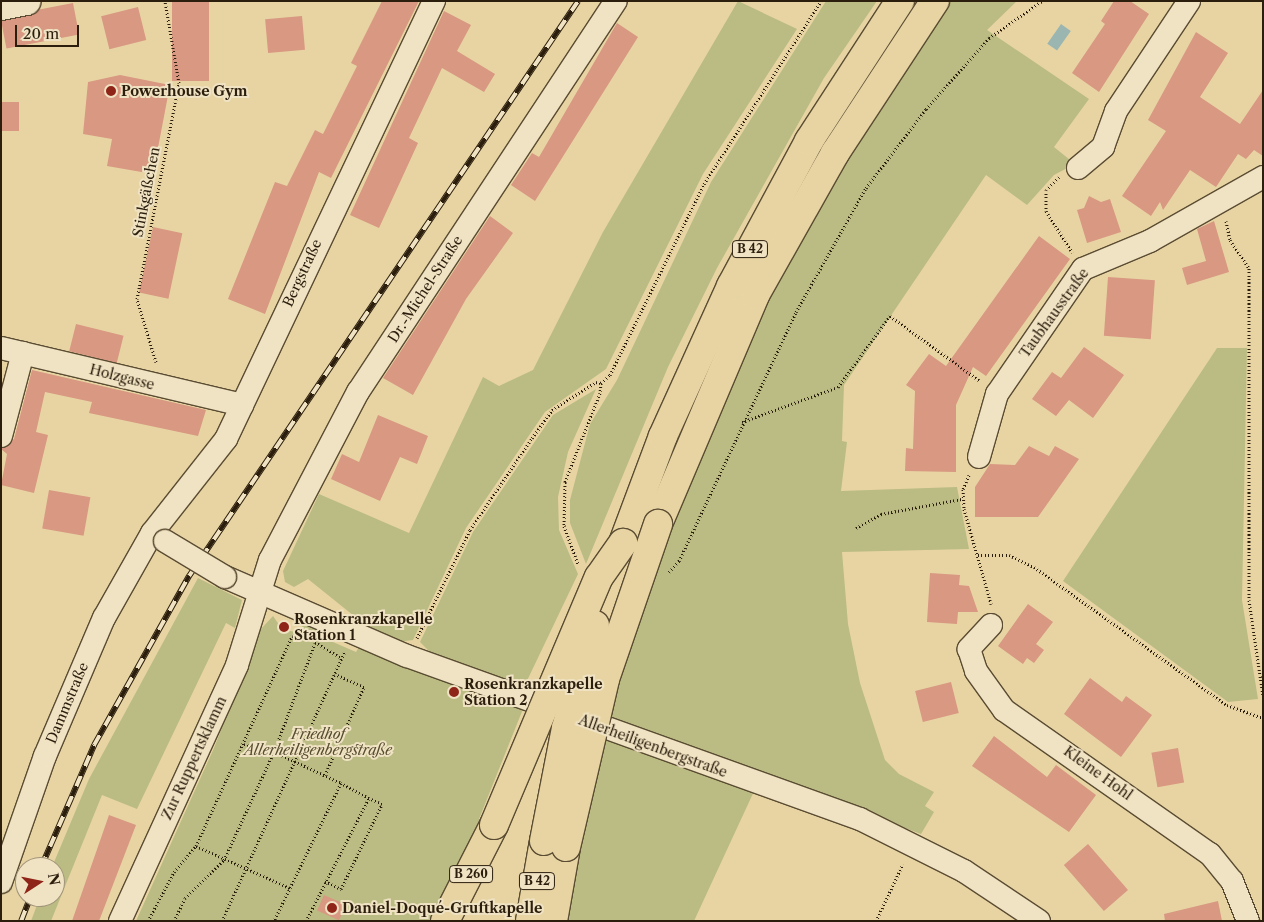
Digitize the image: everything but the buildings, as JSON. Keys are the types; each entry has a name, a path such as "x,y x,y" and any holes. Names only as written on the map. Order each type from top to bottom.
{"highway":[{"name":"B 42","path":"553,921 555,844 579,682 633,513 696,360 743,262 809,141 900,1"},
{"name":"B 42","path":"530,921 605,679 658,524 755,295 834,153 935,1"},
{"name":"B 260","path":"445,921 494,825 599,577 623,543"}],"street":[{"path":"1,6 27,1"},
{"name":"Bergstraße","path":"159,537 226,439 434,1"},
{"name":"Dr.-Michel-Straße","path":"262,592 270,560 358,392 616,1"},
{"path":"1078,168 1103,147 1116,111 1188,1"},
{"name":"Taubhausstraße","path":"979,457 997,394 1083,269 1150,241 1263,177"},
{"name":"Holzgasse","path":"1,348 242,405"},
{"path":"1,436 23,353"},
{"name":"Allerheiligenbergstraße","path":"159,537 226,577 407,656 860,819 913,843 1005,895 1039,921"},
{"name":"Dammstraße","path":"1,882 76,680 159,537"},
{"name":"Zur Ruppertsklamm","path":"120,921 237,665 262,592"},
{"name":"Kleine Hohl","path":"991,626 969,649 976,671 1004,710 1210,854 1232,881 1248,921"}],"path":[{"name":"Stinkgäßchen","path":"150,384 157,358 137,299 179,83 165,1"},
{"path":"580,573 564,526 565,482 601,383 610,375 704,184 821,1"},
{"path":"662,579 679,561 742,422 866,188 926,110 989,38 1042,1"},
{"path":"1078,168 1053,182 1046,190 1045,201 1054,226 1083,269"},
{"path":"1221,202 1230,240 1249,268 1249,600 1263,696"},
{"path":"742,422 838,386 890,316 982,383"},
{"path":"407,656 470,530 532,438 552,410 592,384 601,383"},
{"path":"979,457 963,489 963,499 994,612 991,626"},
{"path":"856,528 881,514 963,499"},
{"path":"978,555 1009,555 1034,567 1227,705 1263,718"},
{"path":"148,921 174,872 196,846 292,636 302,639 306,626"},
{"path":"222,921 296,762 353,632"},
{"path":"174,921 186,898 224,860 274,752 315,643"},
{"path":"325,775 364,687 335,674"},
{"path":"244,744 274,752 382,804 341,890 324,881"},
{"path":"274,921 341,783"},
{"path":"306,921 324,881 370,798"},
{"path":"876,921 913,843"},
{"path":"196,846 290,888"},
{"path":"315,901 321,904"}],"green space":[{"path":"738,1 797,29 703,174 606,369 545,412 466,528 413,640 397,642 369,628 308,579 294,587 285,582 283,571 319,494 409,533 483,377 499,386 533,370 603,232"},
{"path":"826,1 877,1 824,78 717,268 668,367 586,564 570,523 570,500 590,424 617,380 711,182"},
{"path":"950,1 1017,1 987,30 1089,99 1054,147 1075,164 1054,175 1027,205 986,175 844,385 842,441 847,442 841,491 957,487 969,549 842,552 848,624 860,683 885,760 899,774 934,792 925,806 934,812 921,834 762,774 694,921 567,921 606,720 665,548 736,367 807,223 887,90"},
{"path":"1217,348 1247,348 1242,600 1258,699 1228,702 1063,581"},
{"path":"596,389 568,452 558,497 559,530 578,574 524,687 435,657 420,642 473,532 553,415"},
{"path":"198,578 242,600 235,628 226,623 137,809 102,795 65,886 65,857 56,857 89,779"},
{"name":"Friedhof Allerheiligenbergstraße","path":"273,616 282,629 299,633 305,621 321,627 326,639 356,652 359,647 523,709 479,819 486,822 436,921 136,921 214,748 260,630"},
{"path":"36,907 57,907 51,921 31,921"}],"water":[{"path":"1061,24 1071,31 1057,51 1047,44"}],"railway":[{"path":"45,857 94,745 189,576 578,1"},
{"path":"21,921 26,907"}],"place":[{"name":"Powerhouse Gym","path":"111,91"},
{"name":"Rosenkranzkapelle Station 1","path":"284,627"},
{"name":"Rosenkranzkapelle Station 2","path":"454,692"},
{"name":"Daniel-Doqué-Gruftkapelle","path":"332,908"}]}
